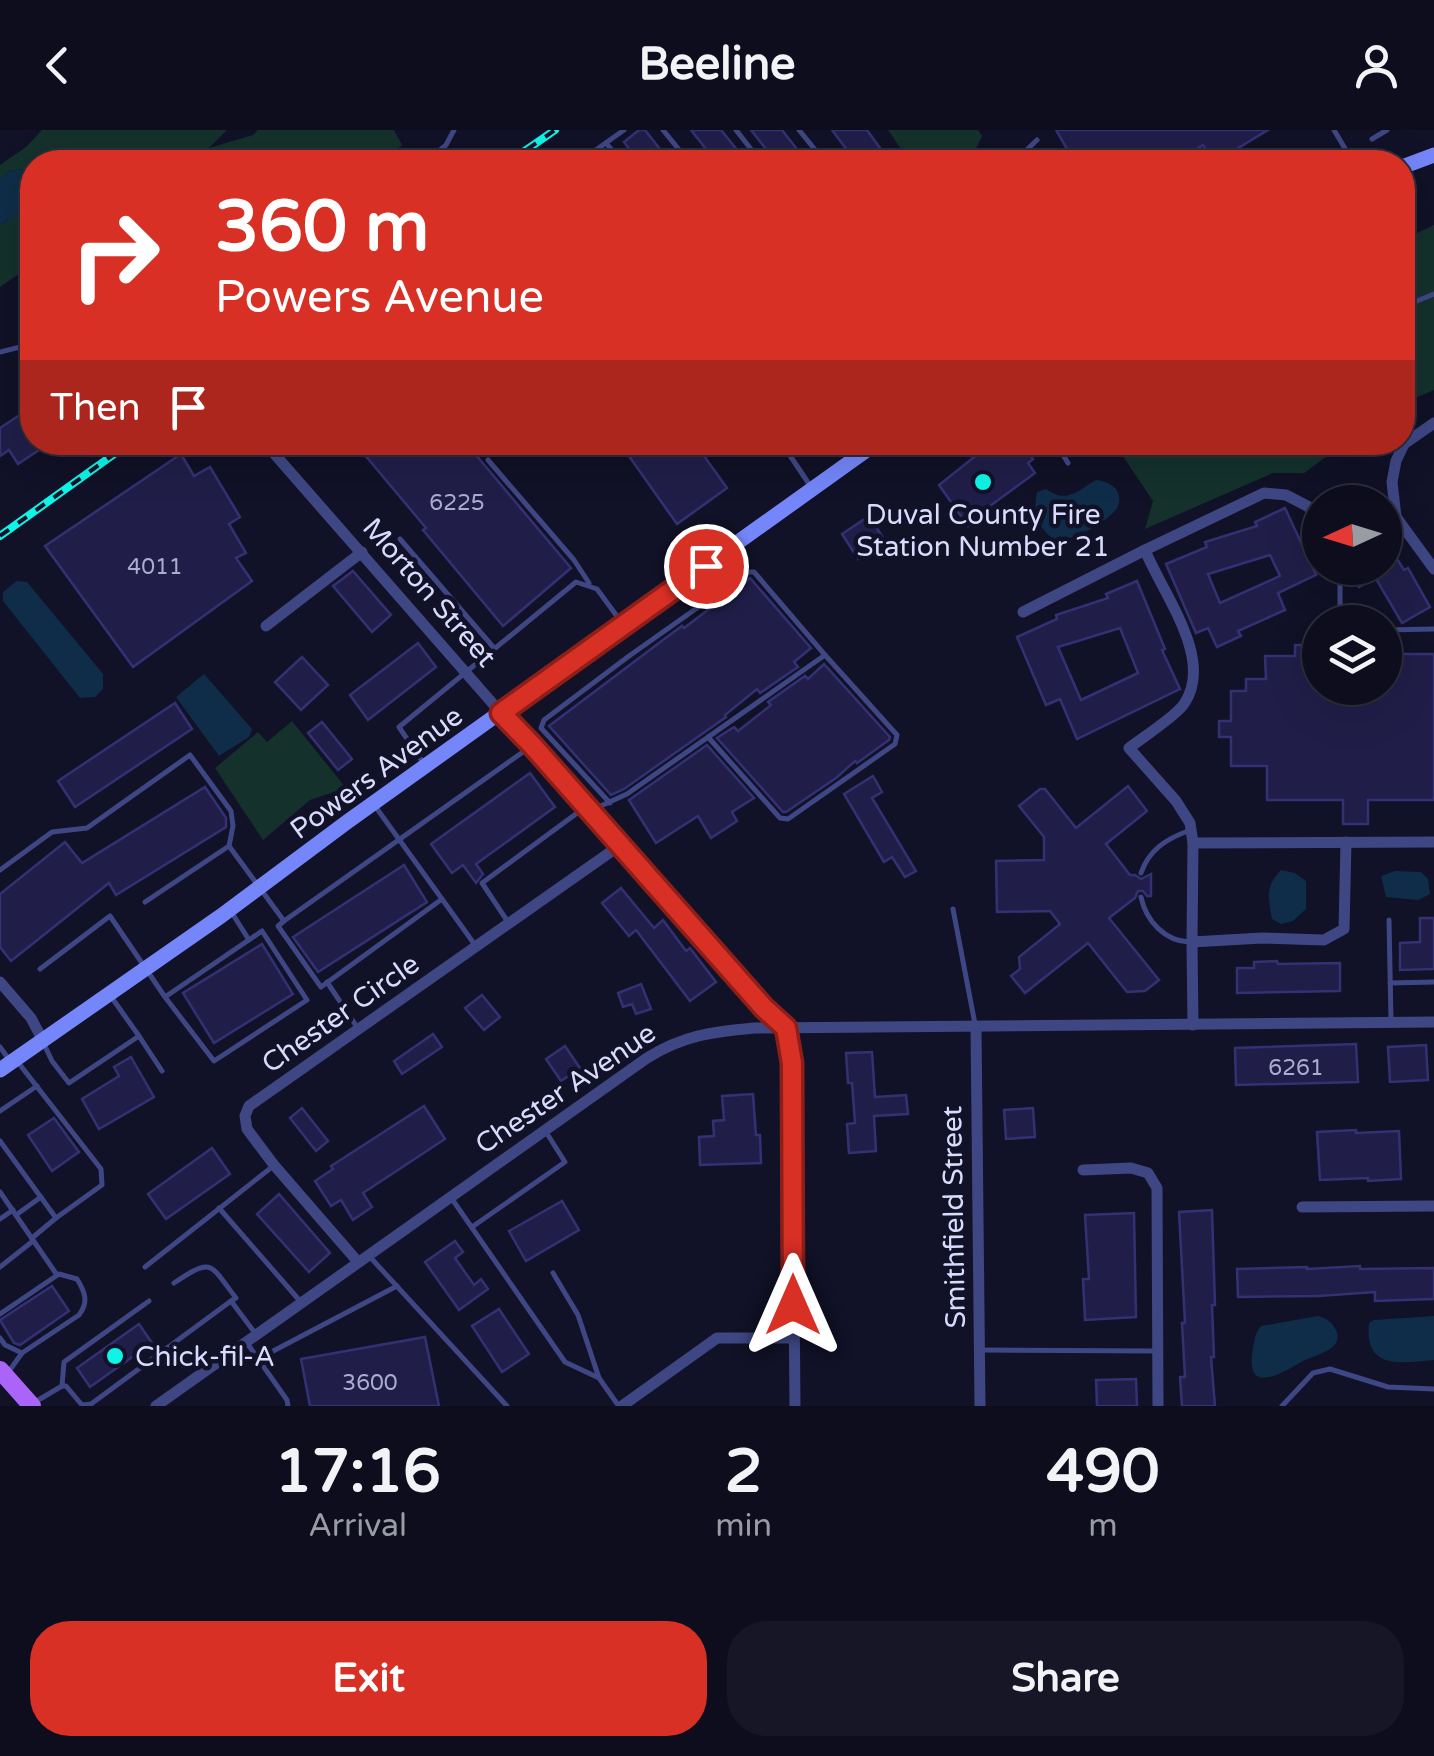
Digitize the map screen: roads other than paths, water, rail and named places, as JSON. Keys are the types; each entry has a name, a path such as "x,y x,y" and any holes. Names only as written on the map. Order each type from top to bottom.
{"main road":[{"path":"3,1374 31,1405"}],"street":[{"name":"Morton Street","path":"276,455 619,846 786,1028"},
{"name":"Powers Avenue","path":"8,1063 230,909 860,455"},
{"path":"1392,485 1399,455"},
{"path":"1023,612 1264,493 1286,495 1302,504"},
{"path":"1402,530 1434,569"},
{"path":"1145,550 1191,646 1194,684 1182,707 1129,748 1176,800 1190,822 1193,1025"},
{"path":"266,626 362,552"},
{"path":"1192,837 1434,842"},
{"path":"1192,942 1324,940 1344,929 1346,842"},
{"name":"Chester Circle","path":"363,1258 274,1166 246,1129 249,1106 619,846"},
{"path":"0,982 31,1018 42,1039"},
{"name":"Chester Avenue","path":"156,1406 670,1044 712,1032 754,1028 1434,1022"},
{"name":"Smithfield Street","path":"976,1027 980,1406"},
{"path":"786,1028 792,1063 794,1406"},
{"path":"1084,1170 1131,1168 1148,1174 1156,1188 1158,1406"},
{"path":"1302,1208 1434,1206"},
{"path":"620,1406 717,1338 794,1338"}],"lane":[{"path":"596,150 624,130"},
{"path":"663,130 679,150"},
{"path":"736,130 752,150"},
{"path":"799,130 816,150"},
{"path":"1372,139 1387,130"},
{"path":"1026,150 1036,140"},
{"path":"606,143 612,150"},
{"path":"790,455 813,490"},
{"path":"1063,455 1068,463"},
{"path":"488,460 574,560 591,586"},
{"path":"400,539 494,648"},
{"path":"610,803 542,728 544,720 748,572 754,572 897,735 896,744 788,819 780,818 708,737"},
{"path":"426,766 398,727 576,582 596,589 624,626"},
{"path":"1402,630 1434,629"},
{"path":"510,924 482,883 588,809 627,794 826,655"},
{"path":"442,899 321,987 278,926 532,745"},
{"path":"0,870 52,832 87,828 190,754 231,811 233,826 228,846 145,902"},
{"path":"374,804 477,947"},
{"path":"1141,873 1146,857 1172,837 1192,837"},
{"path":"228,846 284,922"},
{"path":"1141,897 1144,911 1174,942 1192,942"},
{"path":"230,909 249,940"},
{"path":"953,909 976,1027"},
{"path":"40,969 110,916 164,997 214,1061 307,1000 262,930 164,997"},
{"path":"1390,920 1391,1022"},
{"path":"327,982 358,1030"},
{"path":"1390,983 1434,982"},
{"path":"108,993 162,1071"},
{"path":"42,1039 68,1083 138,1036"},
{"path":"0,1048 8,1063 37,1086 101,1168 102,1186 56,1218 0,1267"},
{"path":"0,1111 37,1086"},
{"path":"472,1227 565,1162 545,1130"},
{"path":"0,1141 56,1218"},
{"path":"145,1267 274,1166"},
{"path":"0,1192 57,1275"},
{"path":"0,1219 41,1197"},
{"path":"451,1197 564,1362 600,1378"},
{"path":"219,1208 302,1304"},
{"path":"363,1258 397,1286 507,1406"},
{"path":"31,1405 62,1386 82,1405 91,1404 236,1298 213,1268 205,1266 174,1283"},
{"path":"553,1272 578,1315 600,1378 620,1406"},
{"path":"0,1314 57,1275 77,1279 84,1294 85,1307 74,1320 22,1353 3,1374"},
{"path":"258,1359 397,1286"},
{"path":"62,1386 64,1362 149,1301"},
{"path":"231,1301 252,1339 258,1359 288,1406"},
{"path":"0,1338 22,1353"},
{"path":"979,1350 1158,1351"},
{"path":"1282,1406 1313,1373 1330,1369 1388,1387 1434,1389"}],"water":[{"path":"20,169 20,212 0,225 0,179"},
{"path":"1096,480 1117,491 1119,500 1114,511 1071,538 1057,540 1050,536 1037,517 1037,492 1046,489 1066,496"},
{"path":"17,581 27,582 103,674 103,689 95,697 80,698 3,601 3,592"},
{"path":"204,674 252,729 249,737 219,756 176,697"},
{"path":"1281,870 1306,881 1306,909 1293,921 1281,924 1272,919 1269,898 1272,882"},
{"path":"1395,871 1421,872 1428,879 1430,894 1418,900 1386,897 1381,876"},
{"path":"1318,1316 1336,1330 1338,1337 1332,1347 1277,1375 1255,1374 1252,1355 1261,1326"},
{"path":"1434,1316 1434,1360 1397,1362 1378,1356 1372,1349 1369,1323 1374,1320"}],"railway":[{"path":"526,150 555,130"},
{"path":"0,536 113,455"}],"place":[{"name":"Duval County Fire Station Number 21","path":"983,482"},
{"name":"Chick-fil-A","path":"115,1356"}]}
